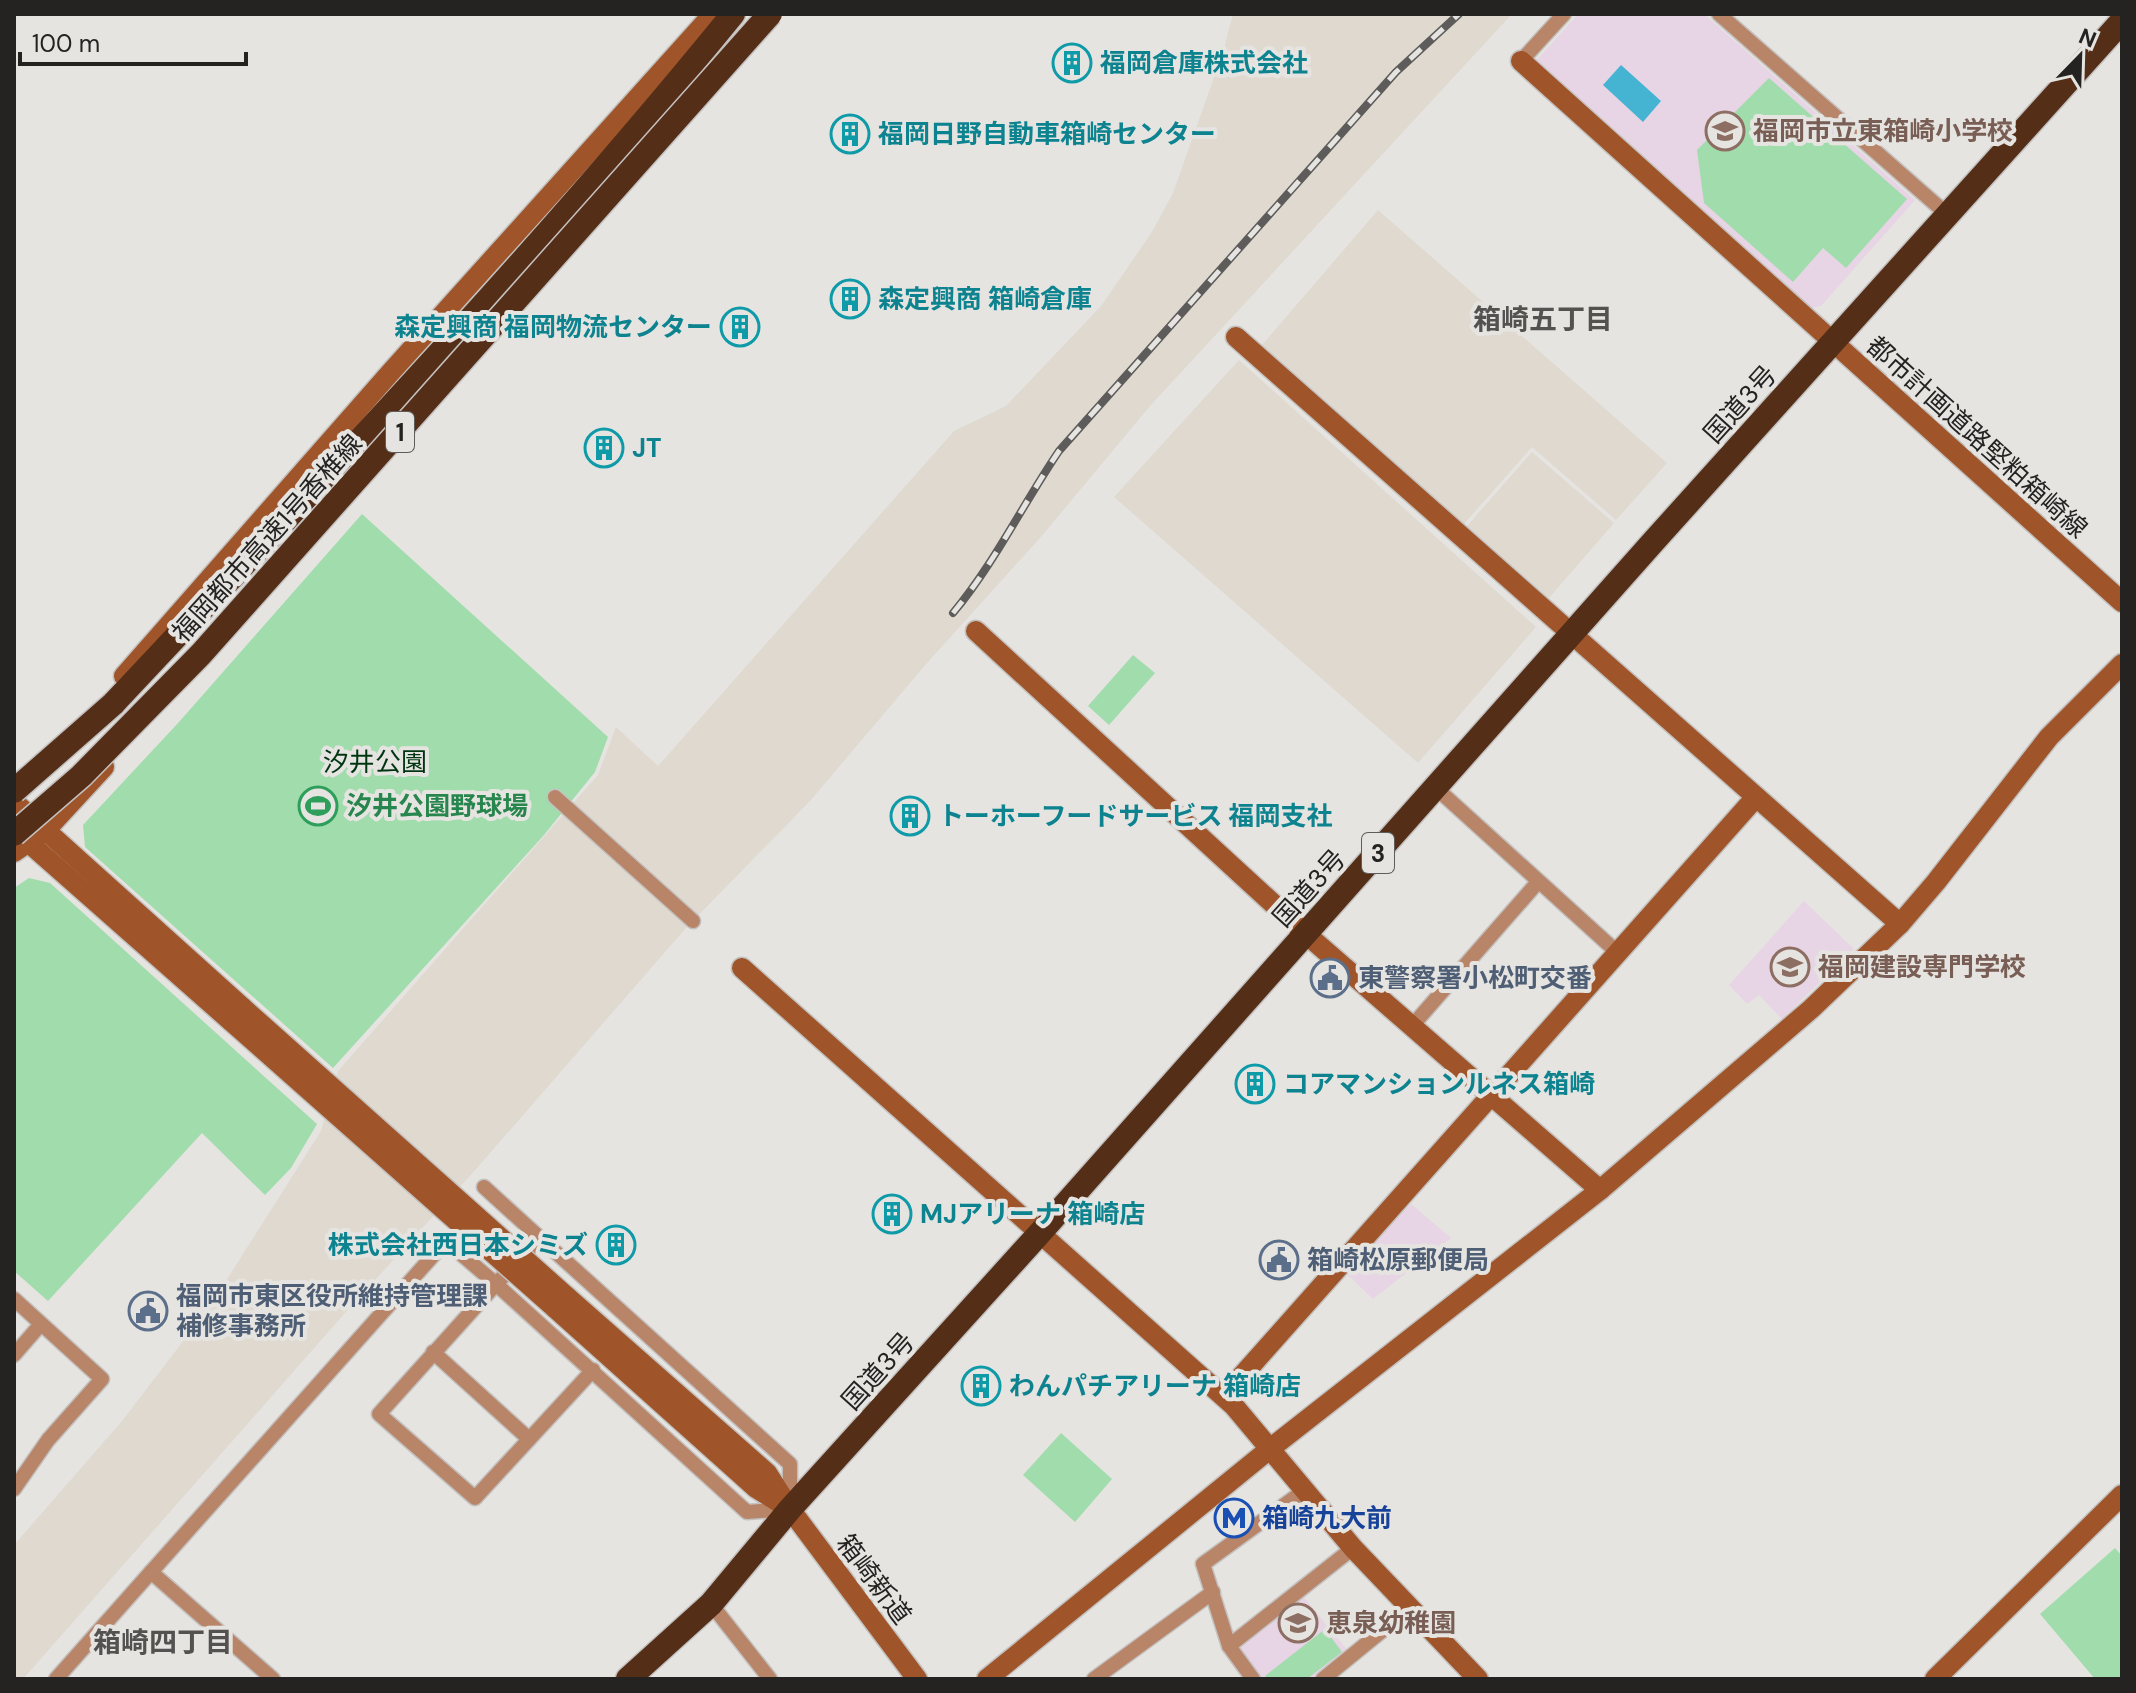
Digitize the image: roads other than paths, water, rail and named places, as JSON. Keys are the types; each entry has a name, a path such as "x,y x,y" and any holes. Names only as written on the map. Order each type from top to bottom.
{"highway":[{"path":"14,791 113,704 423,371 608,164 733,14"},
{"name":"福岡都市高速1号香椎線","path":"14,816 135,711 196,650 763,14"},
{"name":"福岡都市高速1号香椎線","path":"21,842 201,654 772,14"},
{"name":"国道3号","path":"628,1679 711,1604 790,1509 2122,21"}],"street":[{"path":"14,800 390,373 713,14"},
{"path":"1521,61 1564,14"},
{"path":"1719,14 1949,216"},
{"name":"都市計画道路堅粕箱崎線","path":"1521,61 2122,602"},
{"path":"1236,337 1900,924"},
{"path":"976,631 1306,934 1600,1190"},
{"path":"987,1679 1271,1448 1600,1190 1746,1067 1900,924 2049,737 2122,664"},
{"path":"1436,788 1618,953"},
{"path":"555,797 693,921"},
{"path":"1224,1396 1756,797"},
{"name":"箱崎新道","path":"14,800 21,842 237,1015 561,1302 767,1473 790,1509 917,1679"},
{"path":"1412,1026 1538,882"},
{"path":"742,968 1242,1413 1353,1548 1478,1679"},
{"path":"56,1679 446,1241 593,1370 747,1512 790,1509 790,1464 484,1187"},
{"path":"540,1238 379,1414 475,1498 593,1370"},
{"path":"14,1299 102,1379 48,1440 14,1489"},
{"path":"14,1355 41,1324"},
{"path":"433,1352 529,1439"},
{"path":"1253,1679 1229,1646 1203,1564 1305,1490"},
{"path":"1935,1679 2122,1495"},
{"path":"1229,1646 1353,1548"},
{"path":"151,1572 273,1679"},
{"path":"1094,1679 1213,1592"},
{"path":"711,1604 770,1679"},
{"path":"1323,1679 1410,1608"}],"water":[{"path":"1621,65 1661,101 1643,122 1603,85"}],"railway":[{"path":"953,613 982,574 1059,451 1396,72 1459,14"}],"place":[{"name":"福岡倉庫株式会社","path":"1072,63"},
{"name":"福岡市立東箱崎小学校","path":"1725,131"},
{"name":"福岡日野自動車箱崎センター","path":"850,134"},
{"name":"森定興商 箱崎倉庫","path":"850,299"},
{"name":"森定興商 福岡物流センター","path":"740,327"},
{"name":"JT","path":"604,448"},
{"name":"汐井公園野球場","path":"318,806"},
{"name":"トーホーフードサービス 福岡支社","path":"910,816"},
{"name":"福岡建設専門学校","path":"1790,967"},
{"name":"東警察署小松町交番","path":"1330,978"},
{"name":"コアマンションルネス箱崎","path":"1255,1084"},
{"name":"MJアリーナ 箱崎店","path":"892,1214"},
{"name":"株式会社西日本シミズ","path":"616,1245"},
{"name":"箱崎松原郵便局","path":"1279,1260"},
{"name":"福岡市東区役所維持管理課 補修事務所","path":"148,1311"},
{"name":"わんパチアリーナ 箱崎店","path":"981,1386"},
{"name":"箱崎九大前","path":"1234,1518"},
{"name":"恵泉幼稚園","path":"1298,1623"}],"district":[{"name":"箱崎五丁目","path":"1543,319"},
{"name":"箱崎四丁目","path":"163,1642"}],"park label":[{"name":"汐井公園","path":"375,762"}]}
